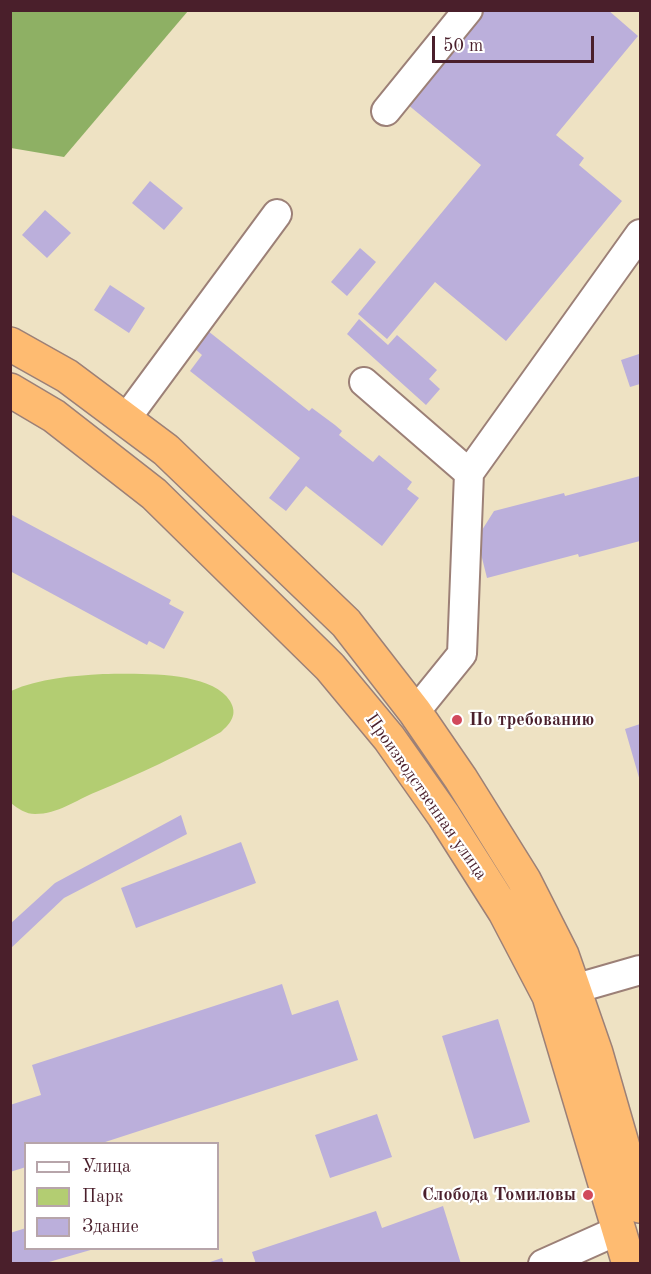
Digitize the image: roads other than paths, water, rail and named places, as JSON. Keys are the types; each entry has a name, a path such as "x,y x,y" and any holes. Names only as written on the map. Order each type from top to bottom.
{"highway":[{"name":"Производственная улица","path":"10,344 67,376 166,450 346,623 415,712 461,779 524,880 562,955 562,993 629,1263"},
{"name":"Производственная улица","path":"10,390 54,416 154,494 330,667 389,738 562,993 638,1185"}],"street":[{"path":"386,111 468,10"},
{"path":"125,420 277,214"},
{"path":"415,712 462,654 469,473 640,234"},
{"path":"364,382 469,473"},
{"path":"562,993 640,970"},
{"path":"543,1263 619,1230"}],"place":[{"name":"По требованию","path":"457,720"},
{"name":"Слобода Томиловы","path":"588,1195"}]}
